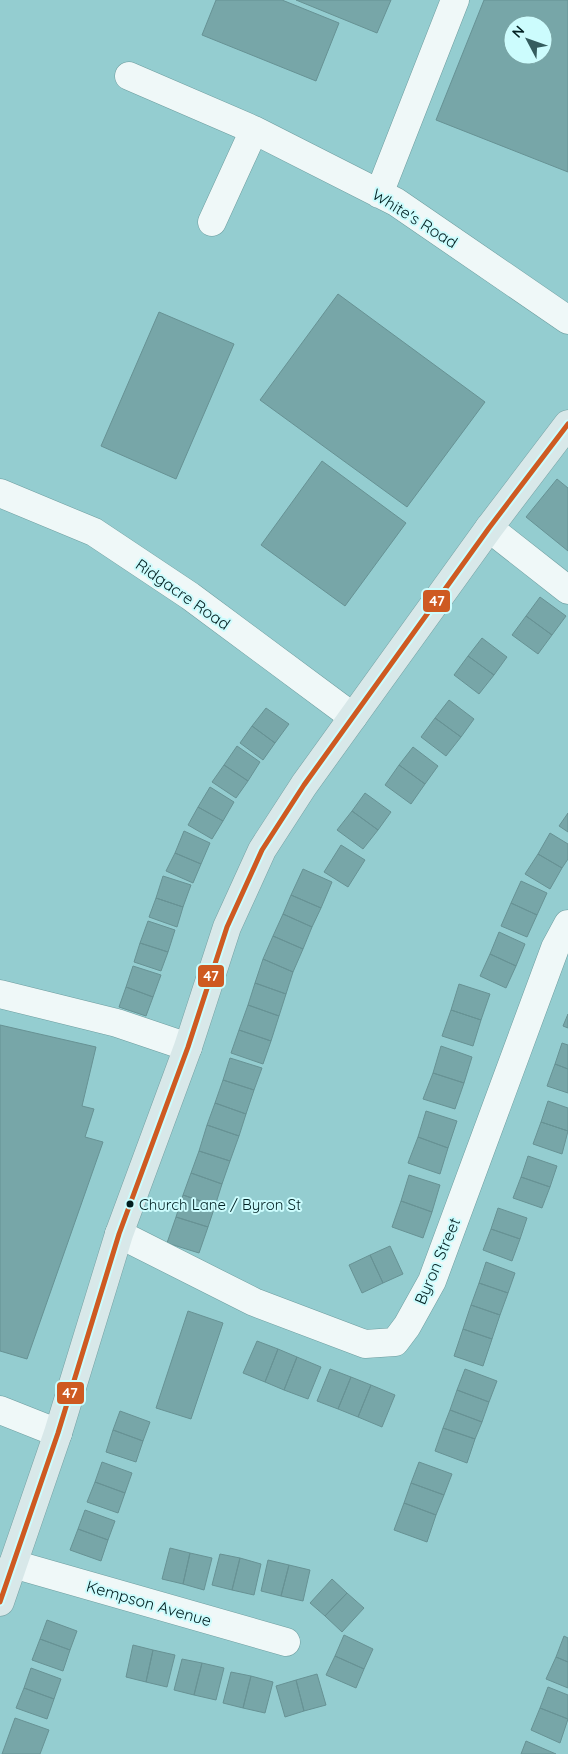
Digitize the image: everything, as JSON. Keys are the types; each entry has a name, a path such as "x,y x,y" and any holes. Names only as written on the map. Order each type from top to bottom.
{"main road":[{"path":"0,1602 58,1433 119,1234 188,1047 227,927 262,850 304,785 352,717 489,528 568,424"}],"street":[{"path":"379,194 455,0"},
{"name":"White's Road","path":"129,76 254,130 396,202 568,320"},
{"path":"212,222 254,130"},
{"name":"Ridgacre Road","path":"0,494 94,532 190,596 352,717"},
{"path":"489,528 568,590"},
{"name":"Byron Street","path":"119,1234 254,1302 365,1344 395,1342 407,1326 432,1281 555,948 568,924"},
{"path":"0,994 117,1023 188,1047"},
{"path":"0,1410 58,1433"},
{"name":"Kempson Avenue","path":"12,1564 286,1642"}],"building":[{"path":"216,0 282,0 339,23 316,81 202,35"},
{"path":"296,0 391,0 377,33"},
{"path":"484,0 568,0 568,172 436,120"},
{"path":"338,294 485,402 407,507 260,400"},
{"path":"159,312 234,344 176,479 101,446"},
{"path":"322,461 406,523 345,606 261,545"},
{"path":"557,479 568,488 568,551 526,517"},
{"path":"540,597 566,616 552,635 526,616"},
{"path":"526,616 552,635 538,654 512,635"},
{"path":"482,638 507,657 494,675 468,656"},
{"path":"468,656 494,675 479,694 454,675"},
{"path":"449,700 474,719 461,737 435,718"},
{"path":"266,708 289,724 275,743 252,726"},
{"path":"435,718 461,737 446,756 421,737"},
{"path":"252,726 275,743 263,760 240,743"},
{"path":"237,746 260,762 248,781 224,765"},
{"path":"413,747 438,766 425,784 399,765"},
{"path":"224,765 248,781 236,798 212,782"},
{"path":"399,765 425,784 411,804 385,785"},
{"path":"210,787 234,802 223,821 198,807"},
{"path":"365,793 391,812 378,830 352,811"},
{"path":"198,807 223,821 212,839 188,825"},
{"path":"352,811 378,830 363,849 337,830"},
{"path":"568,813 568,832 559,826"},
{"path":"184,831 210,843 201,864 175,853"},
{"path":"550,833 568,844 568,859 562,868 538,854"},
{"path":"341,845 365,860 348,887 324,872"},
{"path":"175,853 201,864 193,883 166,871"},
{"path":"538,854 562,868 550,889 525,874"},
{"path":"303,869 332,882 321,908 291,895"},
{"path":"163,876 191,885 183,907 156,898"},
{"path":"521,881 547,893 537,915 511,903"},
{"path":"291,895 321,908 312,927 283,914"},
{"path":"156,898 183,907 177,927 149,917"},
{"path":"511,903 537,915 527,937 501,926"},
{"path":"283,914 312,927 303,949 273,936"},
{"path":"148,921 175,930 168,952 140,943"},
{"path":"499,932 525,944 516,966 490,954"},
{"path":"273,936 303,949 293,972 263,959"},
{"path":"140,943 168,952 161,971 134,962"},
{"path":"490,954 516,966 506,988 480,976"},
{"path":"263,959 293,972 286,994 255,983"},
{"path":"133,966 161,975 153,997 126,987"},
{"path":"255,983 286,994 279,1016 248,1005"},
{"path":"459,984 490,994 481,1020 451,1010"},
{"path":"126,987 153,997 146,1016 119,1007"},
{"path":"248,1005 279,1016 271,1041 239,1030"},
{"path":"451,1010 481,1020 473,1046 442,1036"},
{"path":"568,1014 568,1028 563,1026"},
{"path":"0,1025 96,1047 82,1106 94,1109 85,1137 103,1142 27,1359 0,1351"},
{"path":"239,1030 271,1041 263,1064 231,1053"},
{"path":"562,1043 568,1045 568,1069 555,1064"},
{"path":"441,1046 472,1057 464,1083 433,1073"},
{"path":"230,1058 262,1068 254,1090 223,1080"},
{"path":"555,1064 568,1069 568,1093 547,1086"},
{"path":"433,1073 464,1083 455,1109 423,1099"},
{"path":"223,1080 254,1090 246,1114 215,1103"},
{"path":"548,1101 568,1108 568,1131 541,1122"},
{"path":"215,1103 246,1114 239,1136 207,1125"},
{"path":"426,1111 457,1121 448,1148 418,1137"},
{"path":"541,1122 568,1131 562,1154 533,1144"},
{"path":"207,1125 239,1136 230,1161 199,1151"},
{"path":"418,1137 448,1148 440,1174 408,1163"},
{"path":"199,1151 230,1161 222,1184 191,1173"},
{"path":"528,1156 557,1166 550,1187 521,1177"},
{"path":"191,1173 222,1184 215,1206 183,1195"},
{"path":"409,1175 440,1185 432,1212 401,1201"},
{"path":"521,1177 550,1187 542,1208 513,1198"},
{"path":"183,1195 215,1206 208,1227 176,1217"},
{"path":"401,1201 432,1212 423,1238 392,1227"},
{"path":"498,1208 527,1218 520,1239 491,1229"},
{"path":"176,1217 208,1227 199,1253 167,1243"},
{"path":"491,1229 520,1239 512,1261 483,1250"},
{"path":"390,1246 403,1274 383,1283 370,1255"},
{"path":"370,1255 383,1283 362,1293 349,1265"},
{"path":"486,1262 515,1273 508,1293 479,1283"},
{"path":"479,1283 508,1293 500,1315 471,1305"},
{"path":"471,1305 500,1315 492,1339 463,1329"},
{"path":"188,1311 223,1323 191,1419 156,1408"},
{"path":"463,1329 492,1339 483,1366 454,1356"},
{"path":"257,1341 278,1349 265,1382 243,1373"},
{"path":"278,1349 297,1357 284,1390 265,1382"},
{"path":"297,1357 321,1367 308,1399 284,1390"},
{"path":"330,1369 351,1377 338,1409 317,1401"},
{"path":"465,1369 497,1381 489,1402 457,1390"},
{"path":"351,1377 371,1385 358,1417 338,1409"},
{"path":"371,1385 395,1395 382,1427 358,1417"},
{"path":"457,1390 489,1402 482,1422 450,1410"},
{"path":"450,1410 482,1422 475,1439 443,1428"},
{"path":"120,1411 150,1422 143,1441 113,1430"},
{"path":"443,1428 475,1439 467,1463 435,1451"},
{"path":"113,1430 143,1441 136,1462 106,1452"},
{"path":"102,1462 132,1473 125,1493 95,1482"},
{"path":"419,1462 452,1474 444,1495 411,1483"},
{"path":"95,1482 125,1493 118,1513 87,1502"},
{"path":"411,1483 444,1495 436,1515 404,1503"},
{"path":"404,1503 436,1515 427,1542 394,1530"},
{"path":"85,1510 115,1521 108,1540 78,1529"},
{"path":"78,1529 108,1540 101,1561 70,1550"},
{"path":"170,1548 190,1553 183,1584 162,1579"},
{"path":"190,1553 212,1558 204,1590 183,1584"},
{"path":"220,1554 240,1558 232,1590 212,1585"},
{"path":"240,1558 261,1564 254,1595 232,1590"},
{"path":"268,1560 289,1565 281,1596 261,1591"},
{"path":"289,1565 310,1570 303,1601 281,1596"},
{"path":"332,1579 347,1593 325,1616 310,1603"},
{"path":"347,1593 364,1608 342,1632 325,1616"},
{"path":"47,1620 77,1631 70,1650 40,1639"},
{"path":"344,1635 373,1649 364,1669 335,1656"},
{"path":"564,1636 568,1638 568,1662 556,1657"},
{"path":"40,1639 70,1650 63,1671 32,1660"},
{"path":"133,1645 153,1650 146,1682 126,1677"},
{"path":"153,1650 175,1655 167,1687 146,1682"},
{"path":"335,1656 364,1669 356,1688 326,1675"},
{"path":"556,1657 568,1662 568,1688 546,1679"},
{"path":"182,1659 202,1663 194,1695 174,1690"},
{"path":"202,1663 224,1668 216,1700 194,1695"},
{"path":"31,1668 61,1679 54,1699 24,1688"},
{"path":"231,1672 251,1676 243,1708 223,1703"},
{"path":"317,1674 326,1705 304,1711 296,1680"},
{"path":"251,1676 273,1682 265,1713 243,1708"},
{"path":"296,1680 304,1711 285,1717 276,1686"},
{"path":"548,1687 568,1695 568,1719 540,1708"},
{"path":"24,1688 54,1699 47,1719 16,1708"},
{"path":"540,1708 568,1719 560,1743 531,1730"},
{"path":"15,1718 49,1730 40,1754 2,1754"},
{"path":"526,1741 556,1754 521,1754"}],"transit line":[{"name":"47","path":"0,1602 58,1433 119,1234 188,1047 227,927 262,850 304,785 489,528 568,424"}],"place":[{"name":"Church Lane / Byron St","path":"130,1204"}]}
